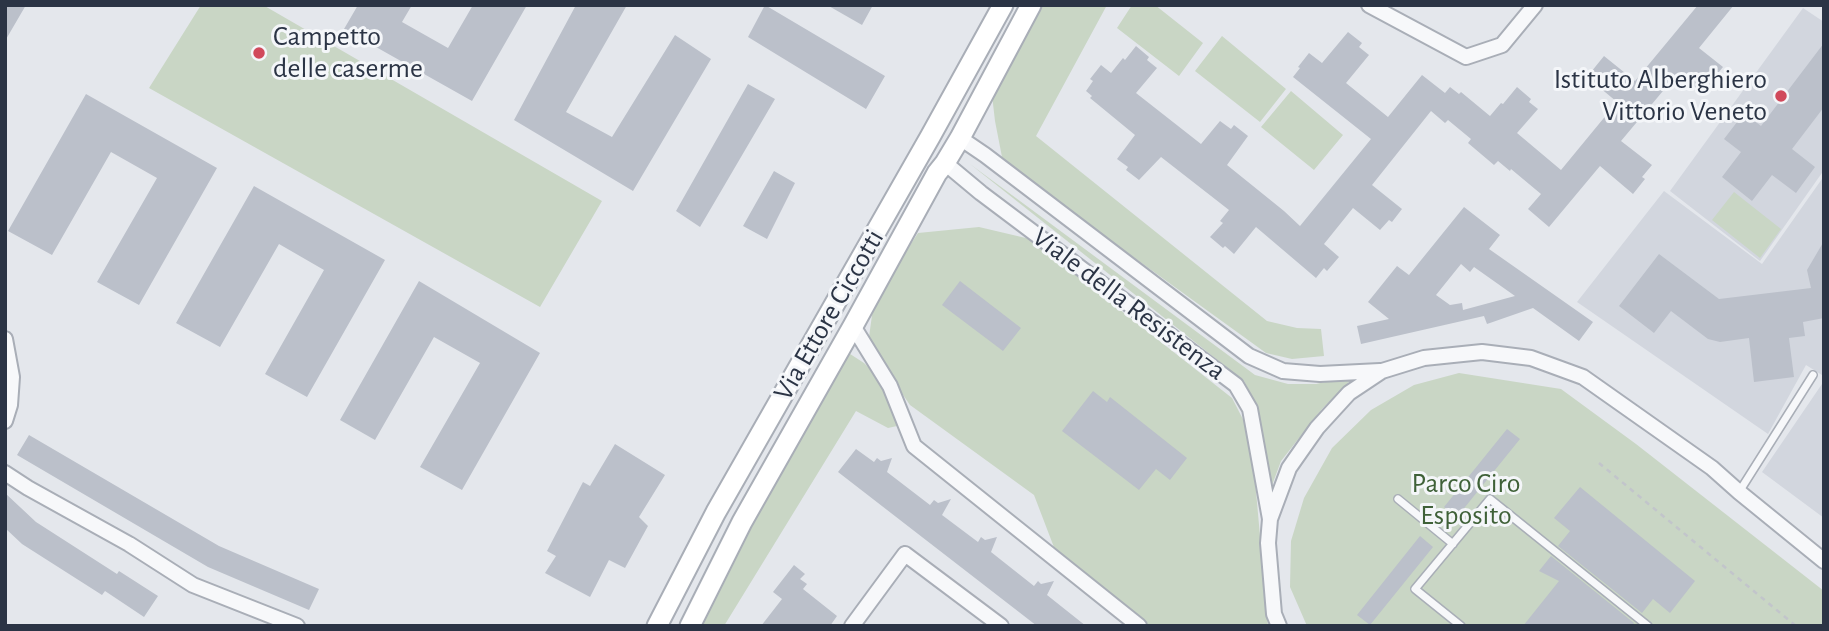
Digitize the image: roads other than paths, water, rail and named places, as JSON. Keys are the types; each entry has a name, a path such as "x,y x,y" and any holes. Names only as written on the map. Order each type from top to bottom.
{"street":[{"name":"Via Ettore Ciccotti","path":"657,626 716,512 1003,5"},
{"name":"Via Ettore Ciccotti","path":"690,626 742,522 937,173 960,138 1031,5"},
{"path":"1368,5 1466,57 1502,45 1535,5"},
{"path":"930,137 960,138"},
{"path":"930,137 945,163"},
{"name":"Viale della Resistenza","path":"960,138 1249,356 1283,371 1320,374 1382,371 1424,358 1482,352 1531,358 1583,377 1712,468 1824,561"},
{"name":"Viale della Resistenza","path":"945,163 981,193 1237,384 1250,409 1270,519 1268,543 1274,614 1279,626"},
{"path":"853,326 890,386 914,446 1139,626"},
{"path":"5,339 12,377 10,405 5,421"},
{"name":"Viale della Resistenza","path":"1270,519 1289,468 1317,428 1349,393 1382,371"},
{"path":"5,473 129,544 193,585 297,626"},
{"path":"852,626 905,554 1001,626"}],"lane":[{"path":"1739,492 1813,375"},
{"path":"1398,499 1453,544"},
{"path":"1461,626 1415,589 1490,499 1648,626"}],"place":[{"name":"Campetto delle caserme","path":"259,53"},
{"name":"Istituto Alberghiero Vittorio Veneto","path":"1781,96"}],"park label":[{"name":"Parco Ciro Esposito","path":"1466,500"}]}
